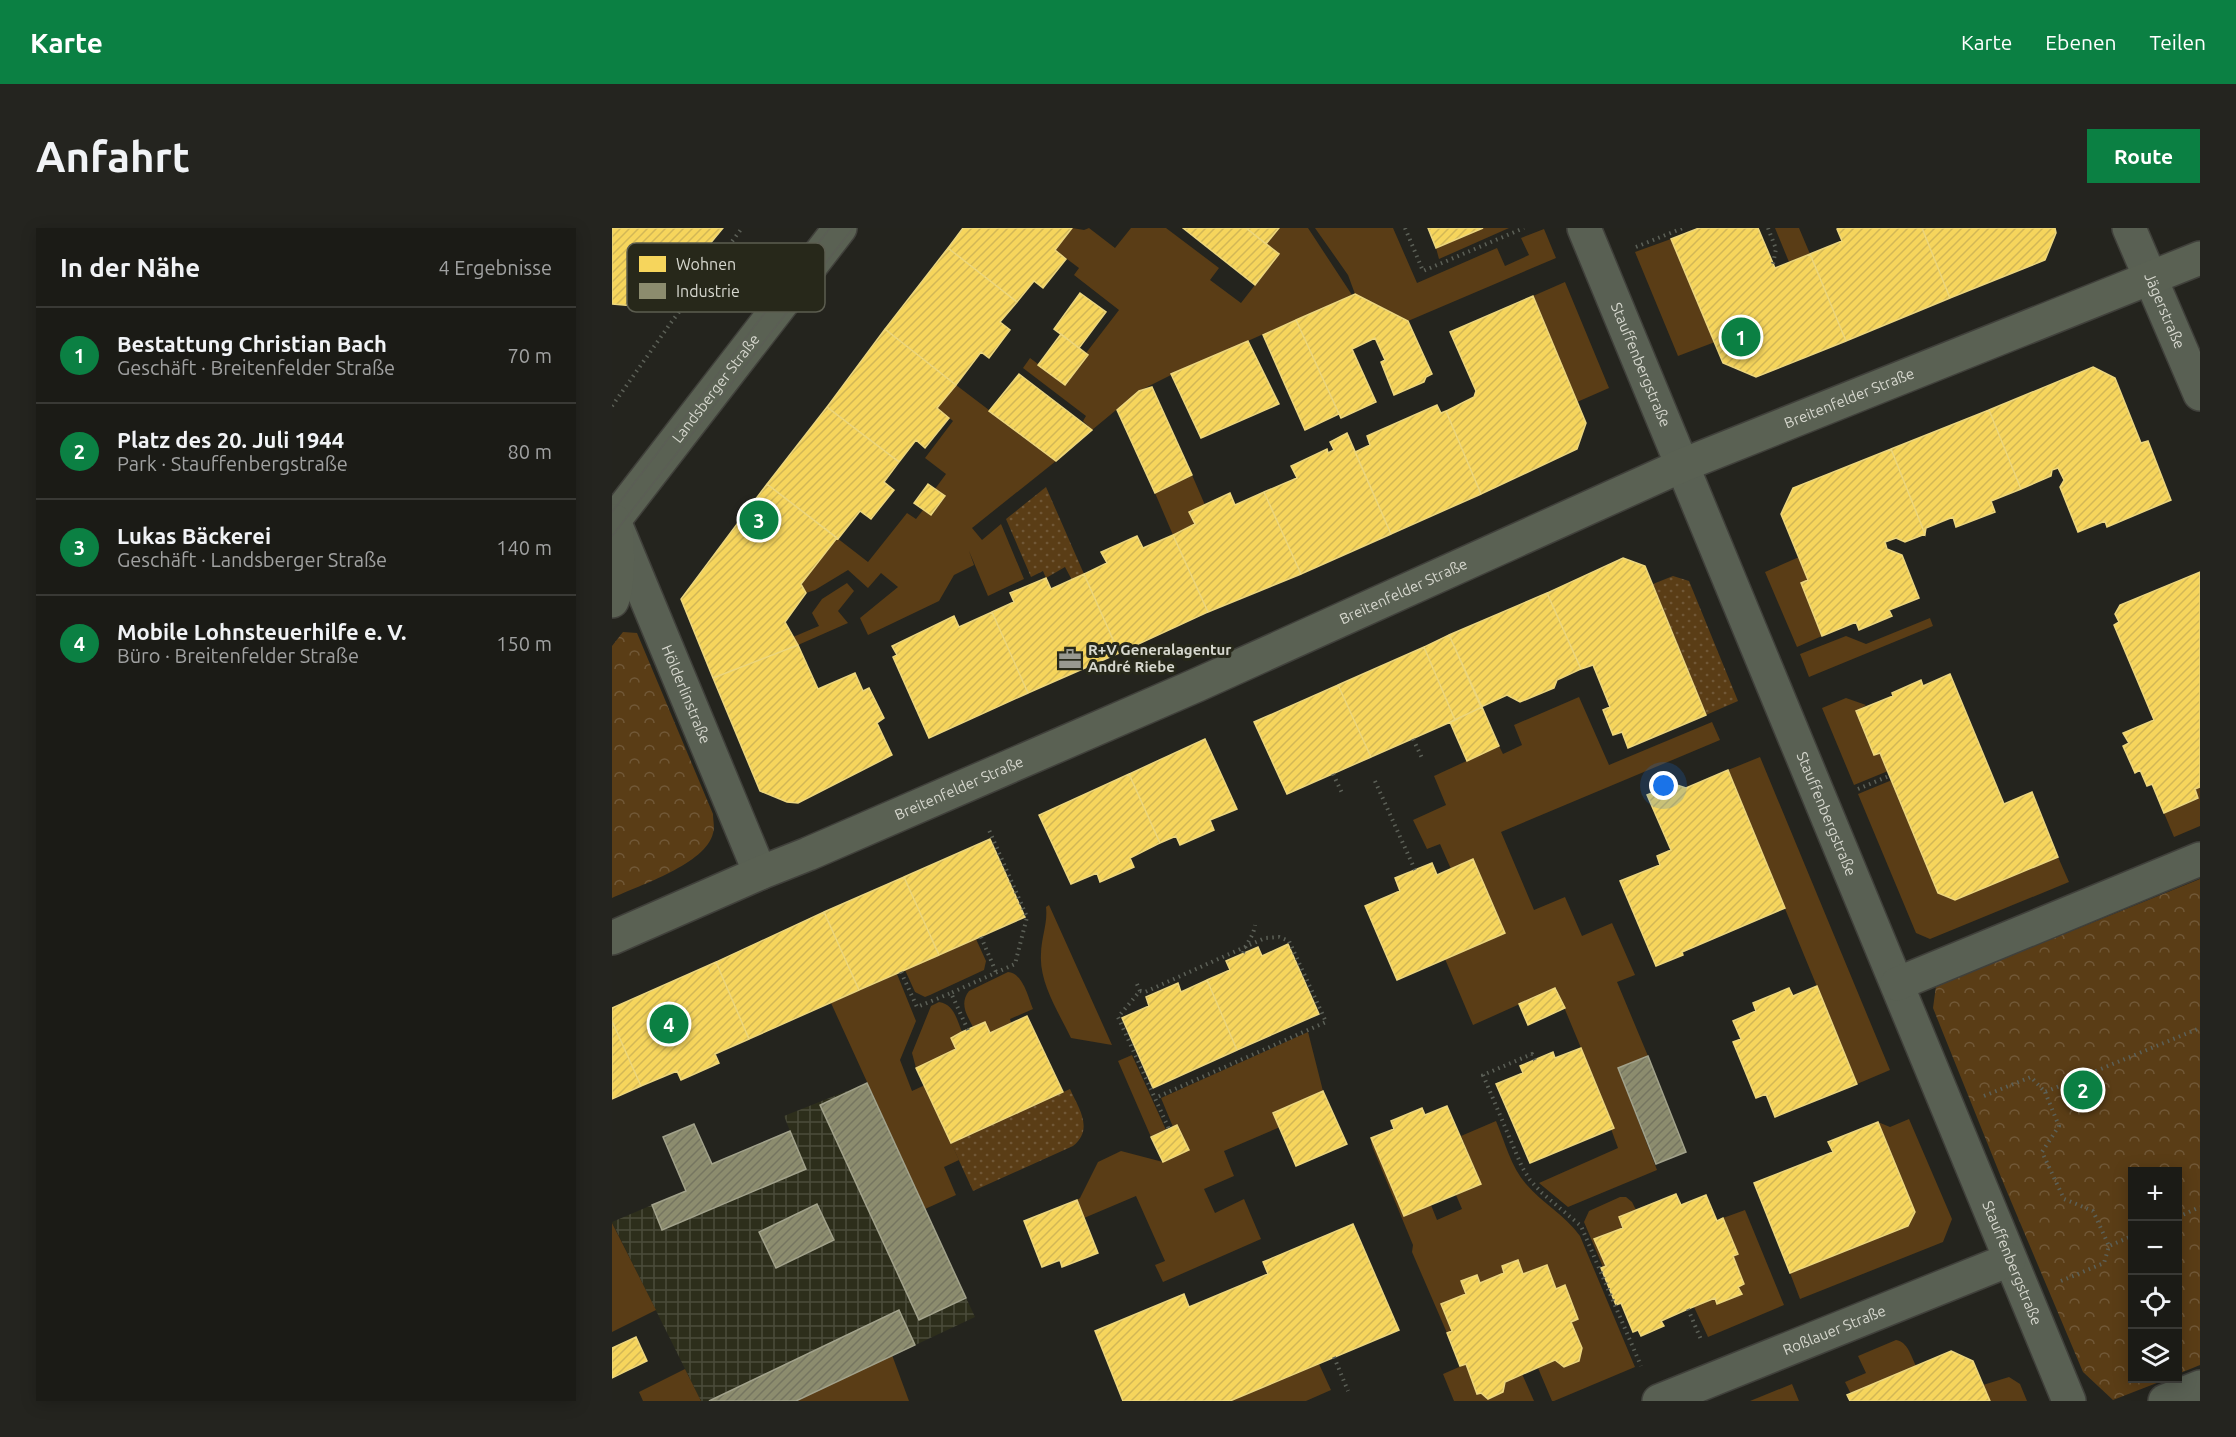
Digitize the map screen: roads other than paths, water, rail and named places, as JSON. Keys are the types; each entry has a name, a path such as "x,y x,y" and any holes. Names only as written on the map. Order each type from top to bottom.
{"main road":[{"name":"Landsberger Straße","path":"825,247 840,228"},
{"name":"Breitenfelder Straße","path":"612,938 1197,686 1683,465 2200,258"},
{"name":"Landsberger Straße","path":"613,520 775,312"},
{"path":"612,601 617,531 613,520"}],"street":[{"name":"Stauffenbergstraße","path":"1584,228 2069,1401"},
{"name":"Jägerstraße","path":"2129,228 2200,394"},
{"name":"Hölderlinstraße","path":"613,520 760,873"},
{"path":"1897,984 2200,860"},
{"name":"Roßlauer Straße","path":"1659,1401 2009,1260"},
{"path":"2165,1401 2200,1387"}],"tram line":[{"path":"818,243 830,228"},
{"path":"825,264 853,228"},
{"path":"612,512 766,312"},
{"path":"612,536 787,312"}],"place":[{"name":"Bestattung Christian Bach","path":"1741,337"},
{"name":"Lukas Bäckerei","path":"759,520"},
{"name":"R+V Generalagentur André Riebe","path":"1070,659"},
{"name":"Mobile Lohnsteuerhilfe e. V.","path":"669,1024"},
{"name":"Platz des 20. Juli 1944","path":"2083,1090"}]}
